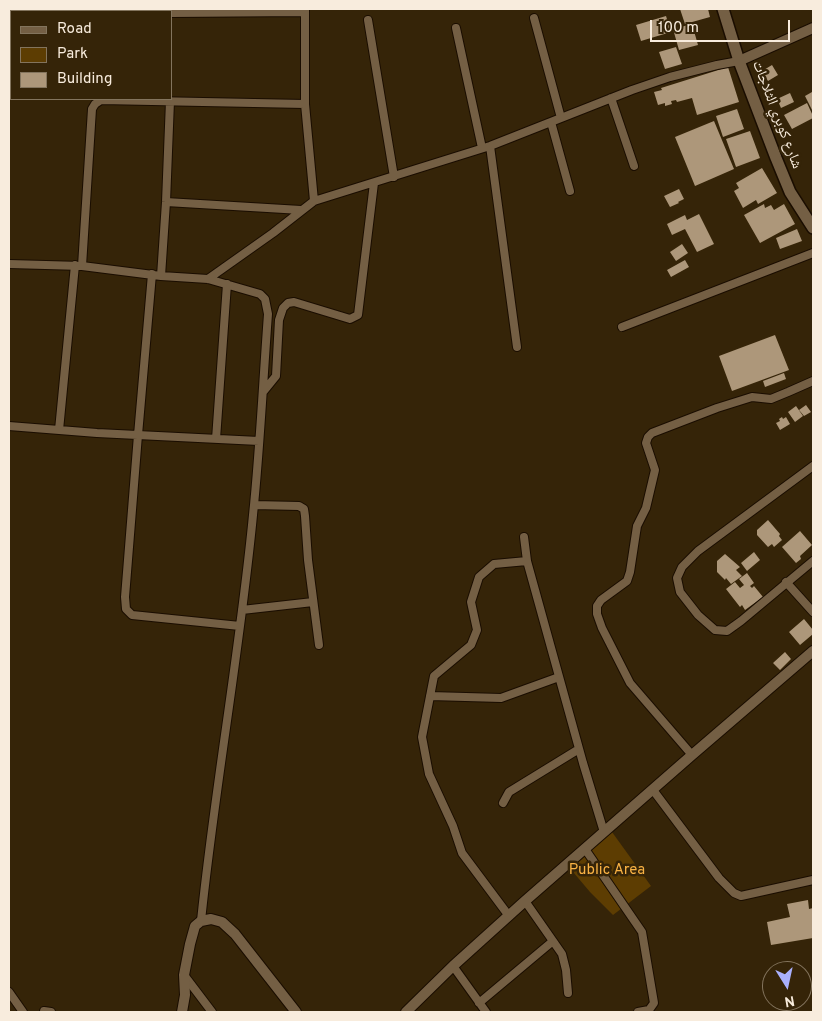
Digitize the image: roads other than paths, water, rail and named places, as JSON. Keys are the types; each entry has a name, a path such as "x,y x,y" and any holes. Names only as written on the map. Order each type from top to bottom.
{"main road":[{"name":"شارع كوبري الثلاجات","path":"723,9 739,61 776,158 790,192 813,228"}],"street":[{"path":"172,13 305,10 305,104 314,201"},
{"path":"534,18 561,118"},
{"path":"368,20 394,176"},
{"path":"456,28 486,147 517,347"},
{"path":"208,279 314,201 486,147 670,77 739,61 813,28"},
{"path":"611,98 634,166"},
{"path":"59,430 78,266 92,109 95,104 101,100 305,104"},
{"path":"170,101 166,202 138,435 125,597 126,609 132,615 240,626"},
{"path":"551,122 570,190"},
{"path":"262,392 276,376 279,320 283,308 288,303 294,302 350,319 358,315 374,183"},
{"path":"166,202 301,210"},
{"path":"622,327 813,253"},
{"path":"9,264 78,266 208,279 260,294 265,299 268,314 254,505 201,921"},
{"path":"216,439 227,284"},
{"path":"692,755 630,683 596,614 597,606 601,600 626,581 630,572 637,526 646,508 655,470 646,443 652,433 718,408 752,397 770,399 813,381"},
{"path":"9,426 259,441"},
{"path":"813,466 698,551 682,567 677,578 680,592 698,615 715,630 727,631 813,561"},
{"path":"254,505 299,506 304,509 308,560 319,645"},
{"path":"524,537 527,561 604,832"},
{"path":"509,916 462,853 453,826 430,774 422,737 434,676 471,645 477,630 470,602 479,578 494,564 527,561"},
{"path":"786,582 813,612"},
{"path":"242,610 314,602"},
{"path":"406,1012 453,966 525,901 813,651"},
{"path":"430,696 501,698 559,677"},
{"path":"503,802 509,792 579,749"},
{"path":"652,790 719,878 734,893 741,896 813,880"},
{"path":"585,849 642,932 654,1003 649,1010 638,1012"},
{"path":"525,901 562,954 566,970 568,993"},
{"path":"182,1012 185,995 184,975 195,926 201,921 212,919 222,922 235,934 296,1012"},
{"path":"479,1003 553,941"},
{"path":"453,966 486,1012"},
{"path":"184,975 212,1012"},
{"path":"9,992 23,1012"}],"park label":[{"name":"Public Area","path":"607,871"}]}
